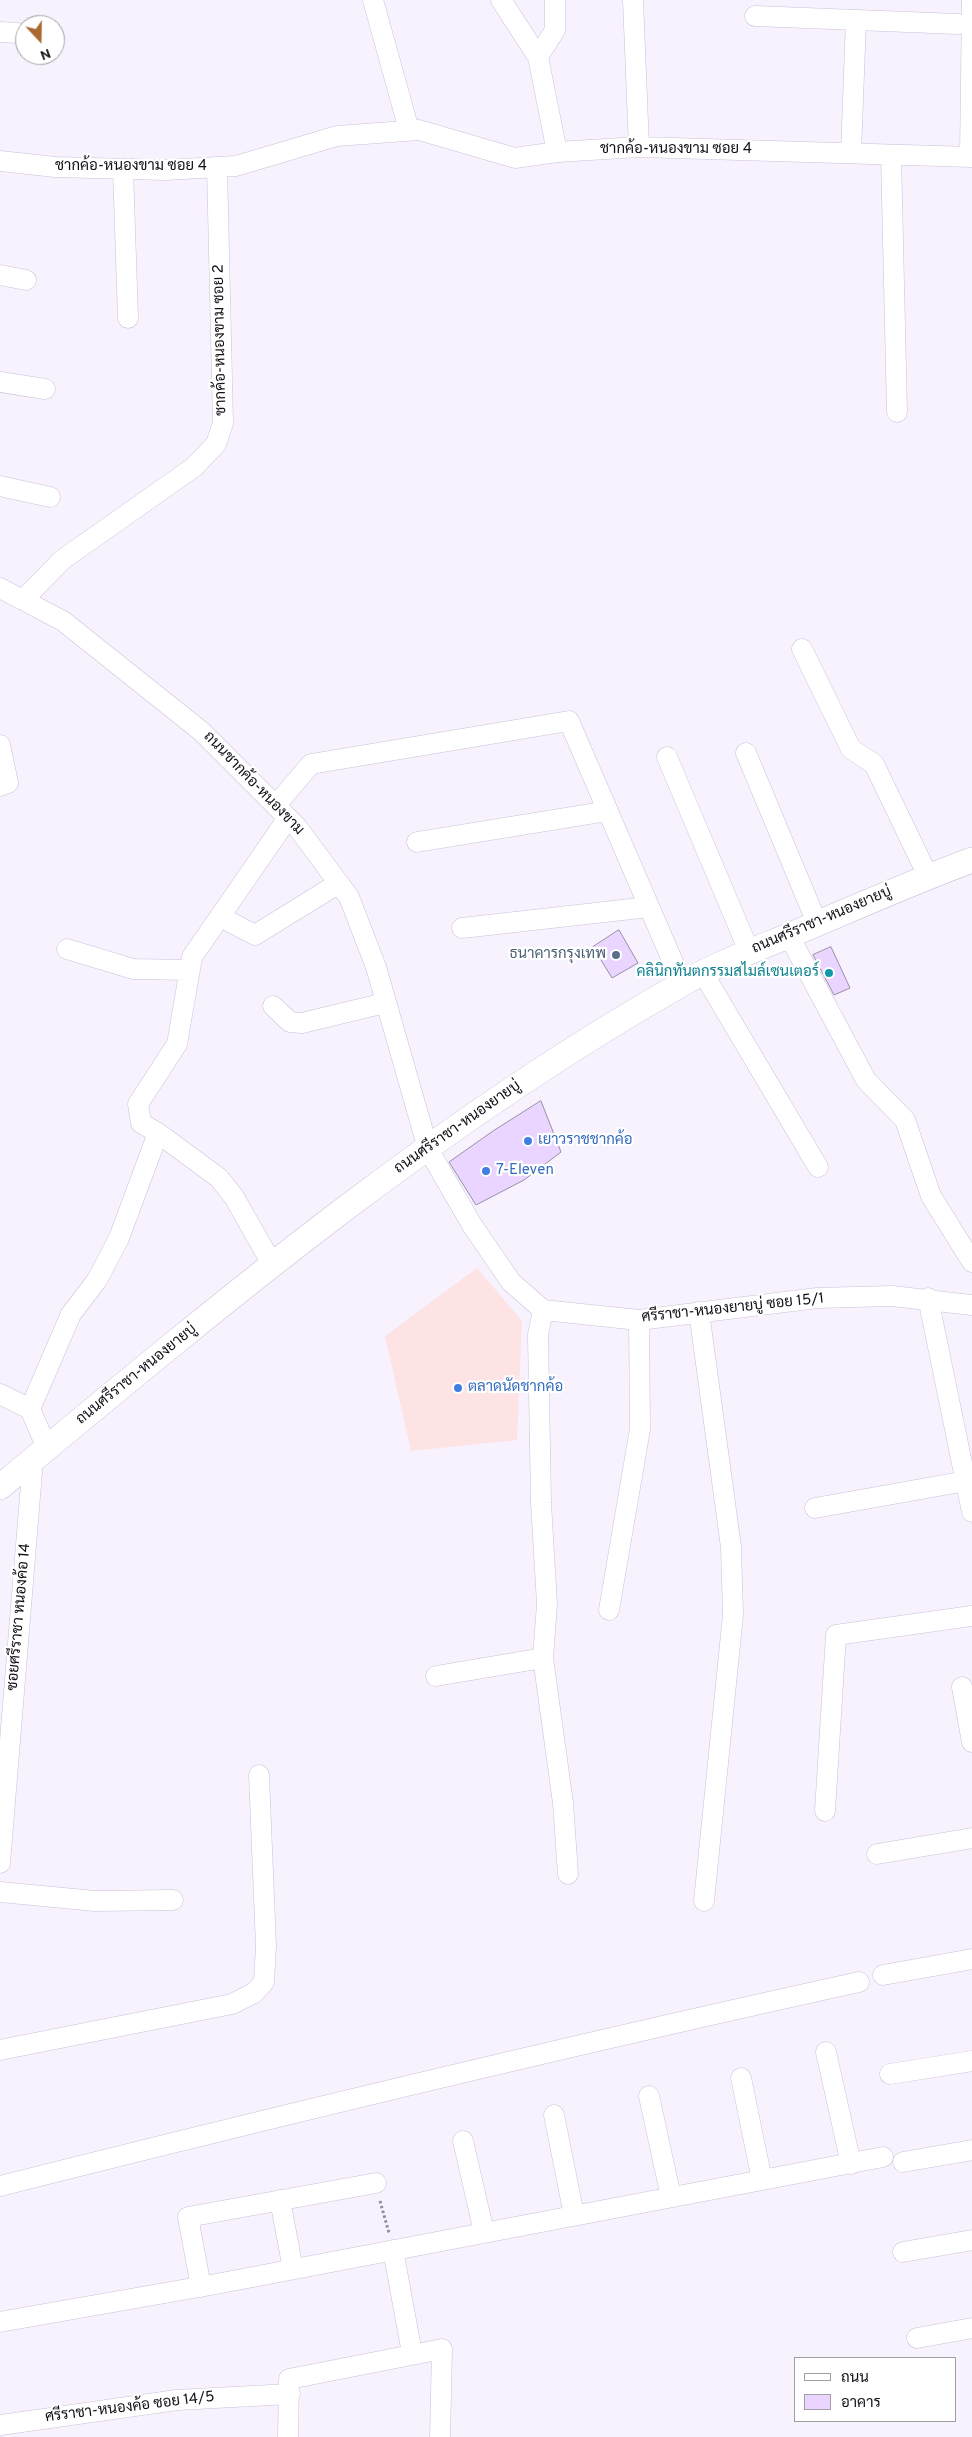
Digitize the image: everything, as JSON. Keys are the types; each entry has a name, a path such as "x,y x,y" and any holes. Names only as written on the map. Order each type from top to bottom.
{"main road":[{"name":"ถนนศรีราชา-หนองยายบู่","path":"0,1487 272,1264 428,1149 558,1059 693,978 749,952 928,876 972,860"}],"street":[{"path":"373,0 409,130"},
{"path":"501,0 538,57 557,152"},
{"path":"538,57 555,30 555,0"},
{"path":"633,0 639,147"},
{"path":"971,157 972,0"},
{"path":"755,16 958,24"},
{"path":"851,154 856,20"},
{"name":"ชากค้อ-หนองขาม ซอย 4","path":"0,161 55,168 165,170 236,166 337,136 409,130 419,130 515,158 557,152 639,147 971,157"},
{"path":"891,155 897,412"},
{"name":"ชากค้อ-หนองขาม ซอย 2","path":"23,600 62,560 194,466 216,444 223,423 217,167"},
{"path":"123,169 128,318"},
{"path":"0,275 26,280"},
{"path":"0,382 45,389"},
{"path":"0,486 50,497"},
{"name":"ถนนชากค้อ-หนองขาม","path":"0,588 63,621 202,731 282,812 339,883 349,897 369,949 428,1149"},
{"path":"802,649 851,749 874,764 928,876"},
{"path":"272,1264 234,1198 219,1178 158,1133 141,1123 138,1104 177,1044 192,957 311,764 569,722 649,907 693,978 818,1167"},
{"path":"0,745 8,783 0,786"},
{"path":"746,753 818,923"},
{"path":"667,757 749,952"},
{"path":"417,842 608,811"},
{"path":"230,922 255,935 339,883"},
{"path":"462,928 649,907"},
{"path":"788,936 866,1080 905,1120 931,1196 972,1262"},
{"path":"67,950 133,969 190,970"},
{"path":"273,1006 290,1022 302,1023 384,1003"},
{"path":"40,1454 30,1410 71,1314 97,1280 119,1238 158,1133"},
{"path":"428,1149 472,1225 511,1282 542,1310 538,1335 541,1503 547,1604 543,1658 563,1803 568,1874"},
{"name":"ศรีราชา-หนองยายบู่ ซอย 15/1","path":"542,1310 639,1320 817,1298 892,1296 928,1298 972,1305"},
{"path":"928,1298 972,1512"},
{"path":"699,1312 731,1547 732,1614 704,1901"},
{"path":"609,1610 640,1429 639,1320"},
{"path":"0,1394 30,1410"},
{"name":"ซอยศรีราชา หนองค้อ 14","path":"0,1863 40,1454"},
{"path":"815,1508 966,1481"},
{"path":"825,1811 836,1635 972,1616"},
{"path":"436,1676 543,1658"},
{"path":"962,1687 972,1742"},
{"path":"0,2050 232,2004 254,1993 264,1982 266,1946 259,1775"},
{"path":"877,1854 972,1838"},
{"path":"0,1892 95,1901 173,1900"},
{"path":"883,1975 972,1959"},
{"path":"0,2186 376,2093 703,2016 859,1982"},
{"path":"826,2052 851,2164"},
{"path":"890,2074 972,2061"},
{"path":"741,2078 762,2180"},
{"path":"649,2096 671,2197"},
{"path":"554,2115 574,2215"},
{"path":"463,2141 484,2232"},
{"path":"903,2162 972,2150"},
{"path":"0,2322 293,2270 883,2157"},
{"path":"201,2287 188,2216 376,2183"},
{"path":"280,2200 293,2270"},
{"path":"903,2252 972,2240"},
{"path":"393,2250 412,2353"},
{"path":"917,2338 972,2328"},
{"path":"288,2437 289,2379 412,2353 442,2349 440,2437"},
{"name":"ศรีราชา-หนองค้อ ซอย 14/5","path":"0,2425 177,2400 290,2394"}],"path":[{"path":"376,2183 393,2250"}],"shaded area":[{"name":"ตลาดนัดชากค้อ","path":"477,1268 522,1321 517,1440 411,1451 385,1336"}],"building":[{"name":"ธนาคารกรุงเทพ","path":"619,930 638,963 612,978 593,947"},
{"name":"คลินิกทันตกรรมสไมล์เซนเตอร์","path":"831,947 850,988 834,995 813,955"},
{"path":"541,1101 561,1152 524,1180 476,1205 449,1162 493,1131"}],"place":[{"name":"ธนาคารกรุงเทพ","path":"616,955"},
{"name":"คลินิกทันตกรรมสไมล์เซนเตอร์","path":"829,973"},
{"name":"เยาวราชชากค้อ","path":"528,1141"},
{"name":"7-Eleven","path":"486,1171"},
{"name":"ตลาดนัดชากค้อ","path":"458,1388"}]}
